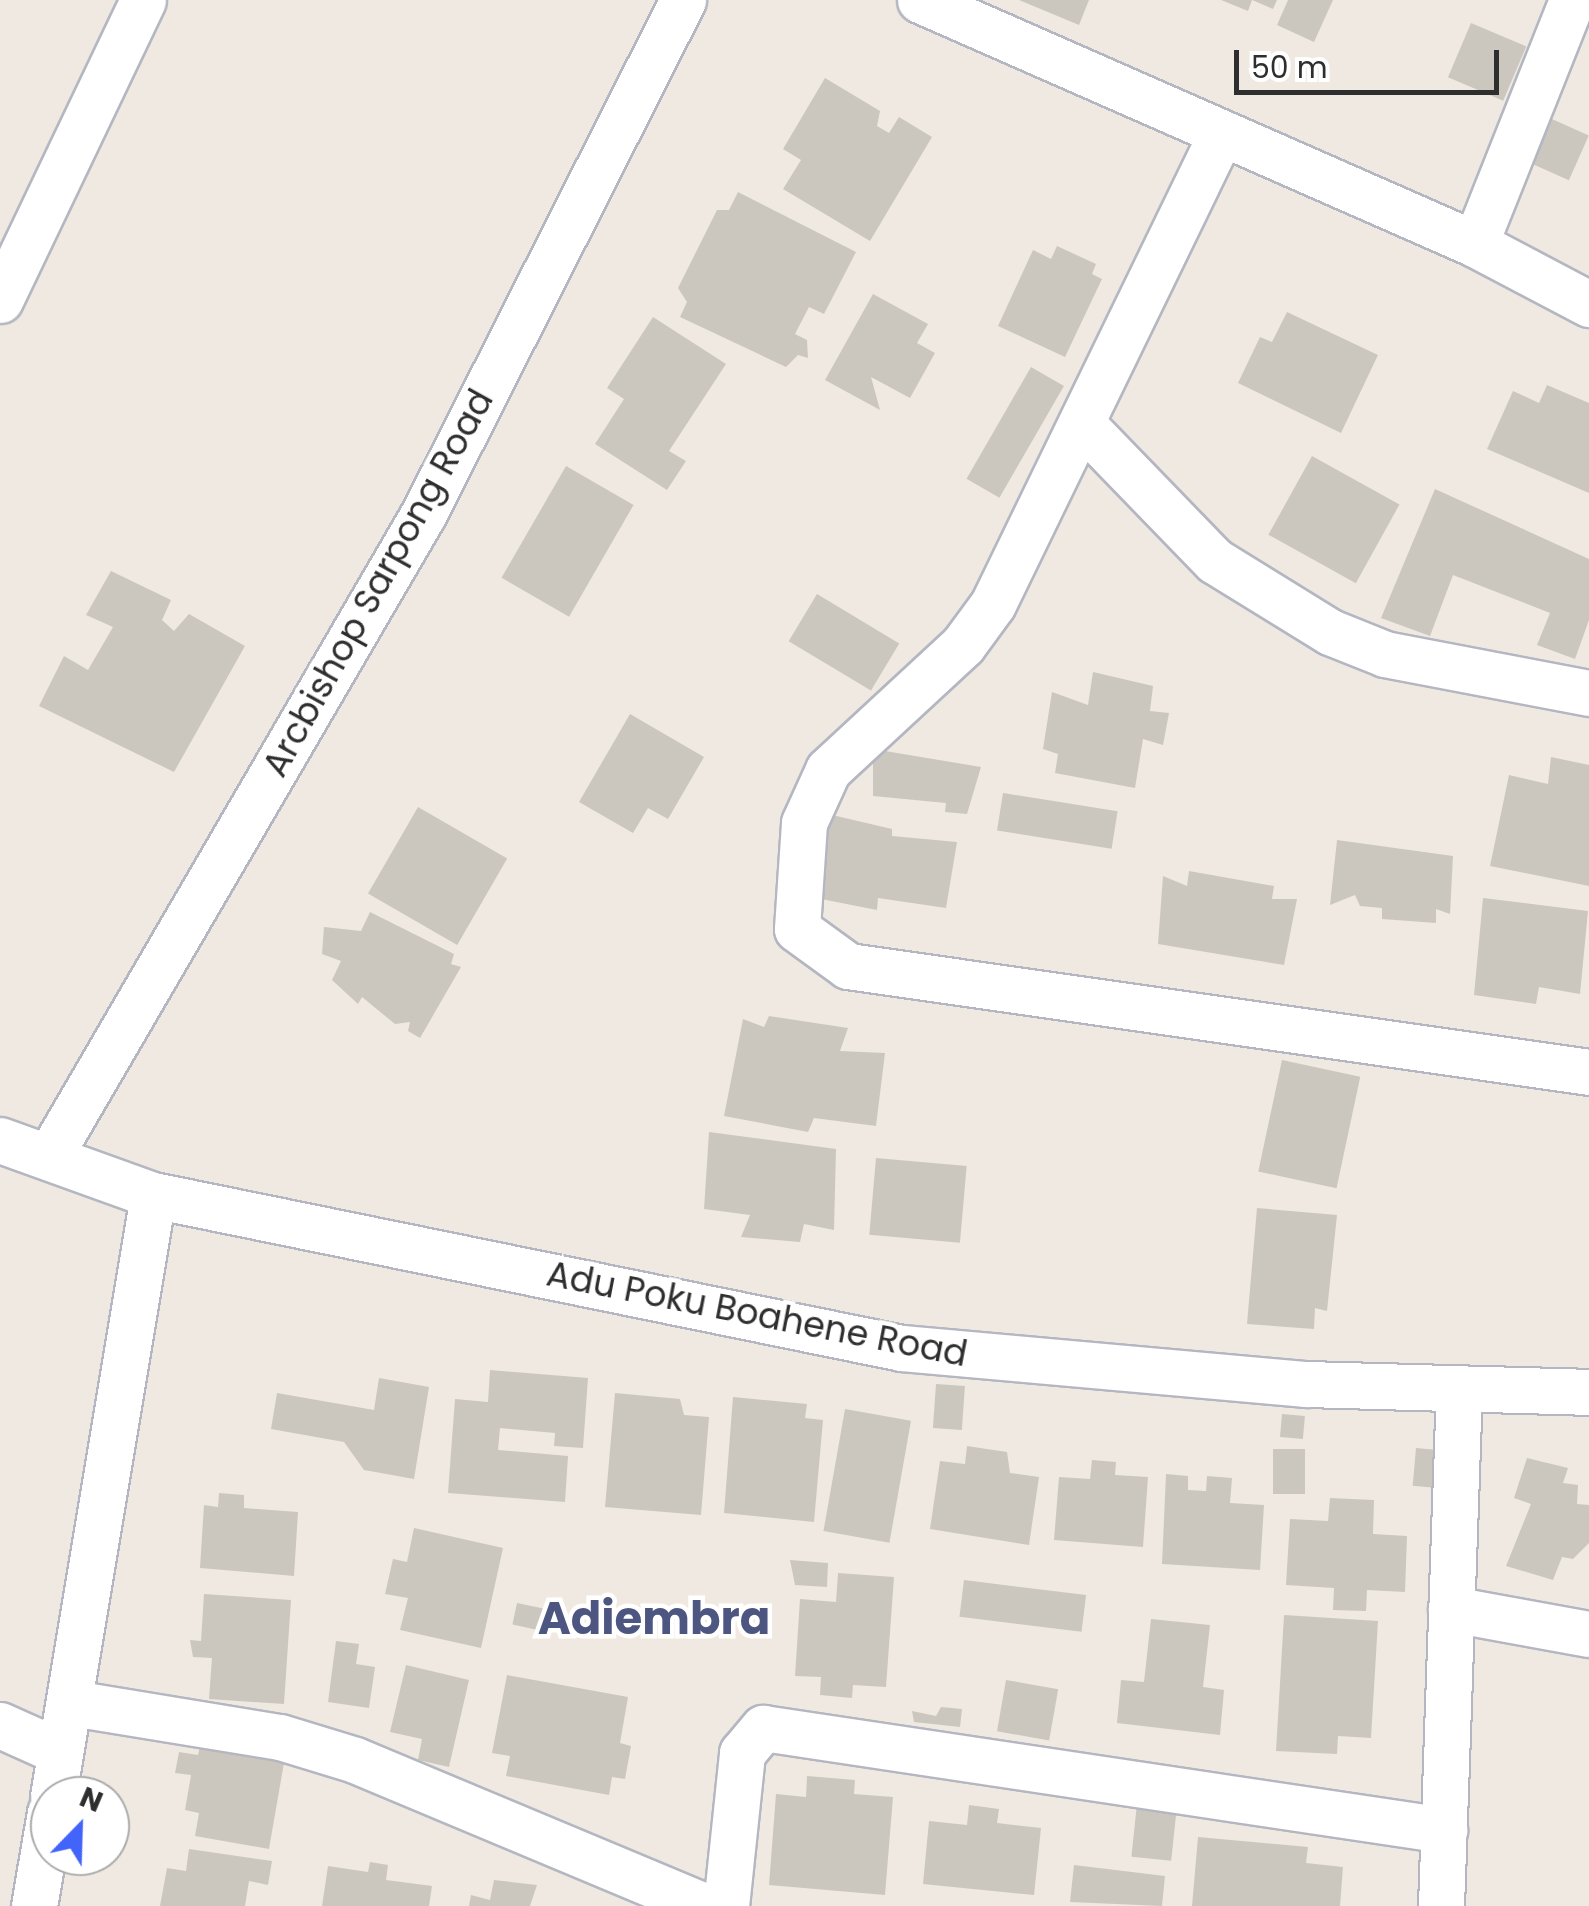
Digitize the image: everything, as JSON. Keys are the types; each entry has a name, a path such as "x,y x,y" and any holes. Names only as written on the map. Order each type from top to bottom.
{"street":[{"path":"0,300 143,0"},
{"name":"Arcbishop Sarpong Road","path":"50,1155 424,512 683,0"},
{"path":"920,0 1475,244 1589,304"},
{"path":"1475,244 1572,0"},
{"path":"1221,134 1084,426 993,604 964,645 828,770 804,823 797,928 848,966 1589,1072"},
{"path":"1084,426 1214,561 1330,632 1384,654 1589,693"},
{"name":"Adu Poku Boahene Road","path":"0,1140 152,1195 902,1348 1108,1370 1589,1392"},
{"path":"56,1776 72,1703 152,1195"},
{"path":"1441,1906 1459,1388"},
{"path":"1452,1609 1589,1634"},
{"path":"72,1703 280,1737 356,1760 704,1906"},
{"path":"0,1725 60,1752"},
{"path":"726,1906 742,1753 763,1728 1444,1830"},
{"path":"34,1906 39,1876"}],"building":[{"path":"1019,0 1089,0 1079,25"},
{"path":"1221,0 1252,0 1248,11"},
{"path":"1252,0 1277,0 1273,9"},
{"path":"1288,0 1333,0 1314,42 1277,25"},
{"path":"1471,23 1526,46 1503,101 1448,77"},
{"path":"825,78 880,111 877,126 889,133 899,117 932,137 870,241 783,189 801,160 783,149"},
{"path":"1534,111 1589,135 1569,180 1514,156"},
{"path":"738,192 856,252 824,314 809,307 795,334 807,340 808,358 798,355 786,367 680,317 687,302 678,288 717,210 729,210"},
{"path":"1057,246 1096,264 1092,274 1102,279 1065,357 998,326 1033,250 1051,259"},
{"path":"873,294 928,324 917,343 935,353 910,398 871,377 880,410 825,380"},
{"path":"1287,312 1378,355 1341,433 1238,383 1260,337 1272,342"},
{"path":"653,317 726,364 669,451 686,461 667,490 595,444 624,399 607,388"},
{"path":"1031,367 1064,386 999,498 966,479"},
{"path":"1547,385 1589,403 1589,493 1487,449 1513,391 1539,403"},
{"path":"1312,456 1399,504 1356,583 1268,535"},
{"path":"566,466 634,505 569,617 502,578"},
{"path":"1435,489 1589,559 1589,620 1575,659 1537,645 1550,613 1453,575 1430,636 1381,618"},
{"path":"111,571 171,600 162,620 174,631 189,614 245,646 174,772 39,706 64,656 88,670 113,627 86,615"},
{"path":"817,594 899,643 871,691 789,641"},
{"path":"1093,672 1153,686 1150,711 1169,713 1163,745 1143,739 1135,788 1055,773 1058,754 1043,749 1052,692 1088,705"},
{"path":"630,714 704,757 668,819 648,808 633,833 579,802"},
{"path":"873,749 981,767 967,814 945,812 946,803 873,796"},
{"path":"1551,757 1589,765 1589,886 1490,866 1509,775 1548,784"},
{"path":"1003,793 1118,811 1112,849 997,831"},
{"path":"418,807 507,858 457,945 368,894"},
{"path":"832,815 892,829 892,836 957,842 946,908 878,898 877,910 811,897"},
{"path":"1337,840 1453,856 1450,914 1436,909 1436,923 1382,919 1382,908 1360,906 1355,895 1330,905"},
{"path":"1189,871 1274,886 1272,899 1297,899 1284,965 1158,944 1163,876 1187,886"},
{"path":"1483,898 1588,911 1580,994 1539,987 1536,1004 1474,995"},
{"path":"370,912 454,954 451,964 461,967 420,1038 408,1031 410,1022 395,1024 362,997 358,1004 332,980 341,961 322,954 324,927 361,931"},
{"path":"769,1016 848,1028 840,1051 885,1053 876,1126 814,1118 808,1132 724,1116 743,1019 764,1027"},
{"path":"1282,1060 1360,1077 1337,1188 1258,1172"},
{"path":"709,1132 836,1149 834,1230 804,1224 800,1242 741,1237 750,1215 704,1209"},
{"path":"876,1158 967,1166 960,1243 869,1235"},
{"path":"1257,1208 1337,1215 1327,1311 1315,1308 1314,1329 1247,1324"},
{"path":"490,1370 588,1378 583,1448 554,1446 555,1433 500,1428 498,1450 568,1456 565,1502 448,1493 455,1399 488,1402"},
{"path":"379,1378 429,1387 414,1479 364,1470 344,1442 271,1429 277,1393 374,1410"},
{"path":"936,1384 965,1386 962,1430 933,1428"},
{"path":"615,1393 680,1399 684,1415 709,1417 701,1515 605,1507"},
{"path":"733,1397 807,1404 805,1418 823,1420 814,1522 724,1513"},
{"path":"845,1409 911,1421 889,1543 823,1531"},
{"path":"1282,1414 1305,1416 1303,1439 1280,1437"},
{"path":"967,1446 1007,1452 1010,1473 1039,1477 1029,1545 930,1529 940,1461 965,1464"},
{"path":"1416,1448 1438,1450 1435,1488 1413,1486"},
{"path":"1273,1449 1305,1449 1305,1494 1273,1494"},
{"path":"1527,1458 1568,1468 1563,1483 1578,1485 1577,1504 1589,1505 1589,1543 1573,1559 1562,1557 1553,1580 1506,1566 1531,1504 1514,1498"},
{"path":"1092,1460 1116,1462 1115,1475 1148,1477 1143,1547 1054,1540 1059,1477 1090,1479"},
{"path":"1166,1474 1188,1476 1188,1490 1206,1491 1207,1476 1232,1478 1230,1503 1264,1505 1260,1570 1162,1564"},
{"path":"219,1493 244,1495 244,1508 298,1512 294,1576 200,1568 204,1505 218,1507"},
{"path":"1330,1498 1374,1500 1373,1534 1407,1536 1405,1592 1367,1590 1366,1611 1333,1610 1334,1588 1286,1585 1290,1519 1328,1521"},
{"path":"414,1528 503,1548 481,1648 400,1630 408,1598 385,1594 393,1559 407,1562"},
{"path":"790,1560 828,1563 827,1587 795,1585"},
{"path":"838,1573 894,1577 886,1687 853,1685 852,1698 820,1695 821,1677 795,1676 800,1599 836,1602"},
{"path":"964,1580 1086,1595 1082,1632 959,1617"},
{"path":"204,1594 291,1600 284,1704 209,1699 212,1658 193,1657 190,1640 201,1641"},
{"path":"517,1603 549,1610 545,1631 512,1625"},
{"path":"1284,1615 1378,1621 1371,1738 1338,1736 1337,1754 1276,1751"},
{"path":"1151,1619 1210,1625 1203,1687 1224,1690 1220,1735 1117,1723 1121,1680 1144,1682"},
{"path":"336,1641 359,1644 356,1664 375,1667 369,1708 328,1702"},
{"path":"406,1665 469,1680 449,1767 418,1760 422,1739 390,1732"},
{"path":"507,1675 628,1697 620,1743 631,1746 625,1779 612,1777 609,1795 506,1776 510,1756 492,1753"},
{"path":"1006,1680 1058,1689 1049,1740 997,1731"},
{"path":"941,1707 962,1709 960,1727 914,1722 912,1711 936,1716"},
{"path":"201,1742 285,1757 269,1849 195,1836 199,1813 185,1810 191,1775 175,1773 179,1752 198,1755"},
{"path":"807,1776 855,1780 854,1794 893,1797 885,1895 769,1885 776,1794 806,1797"},
{"path":"1138,1794 1178,1798 1171,1861 1131,1857"},
{"path":"969,1805 999,1809 997,1823 1041,1828 1034,1895 923,1884 929,1821 967,1825"},
{"path":"1198,1837 1308,1847 1306,1863 1343,1867 1340,1906 1192,1906"},
{"path":"189,1849 272,1861 268,1885 249,1881 245,1906 160,1906 167,1868 186,1871"},
{"path":"370,1862 388,1865 386,1880 432,1886 429,1906 322,1906 328,1866 368,1872"},
{"path":"1074,1865 1165,1876 1162,1906 1070,1902"},
{"path":"494,1880 537,1885 530,1906 469,1906 471,1895 490,1900"}],"district":[{"name":"Adiembra","path":"654,1619"}]}
